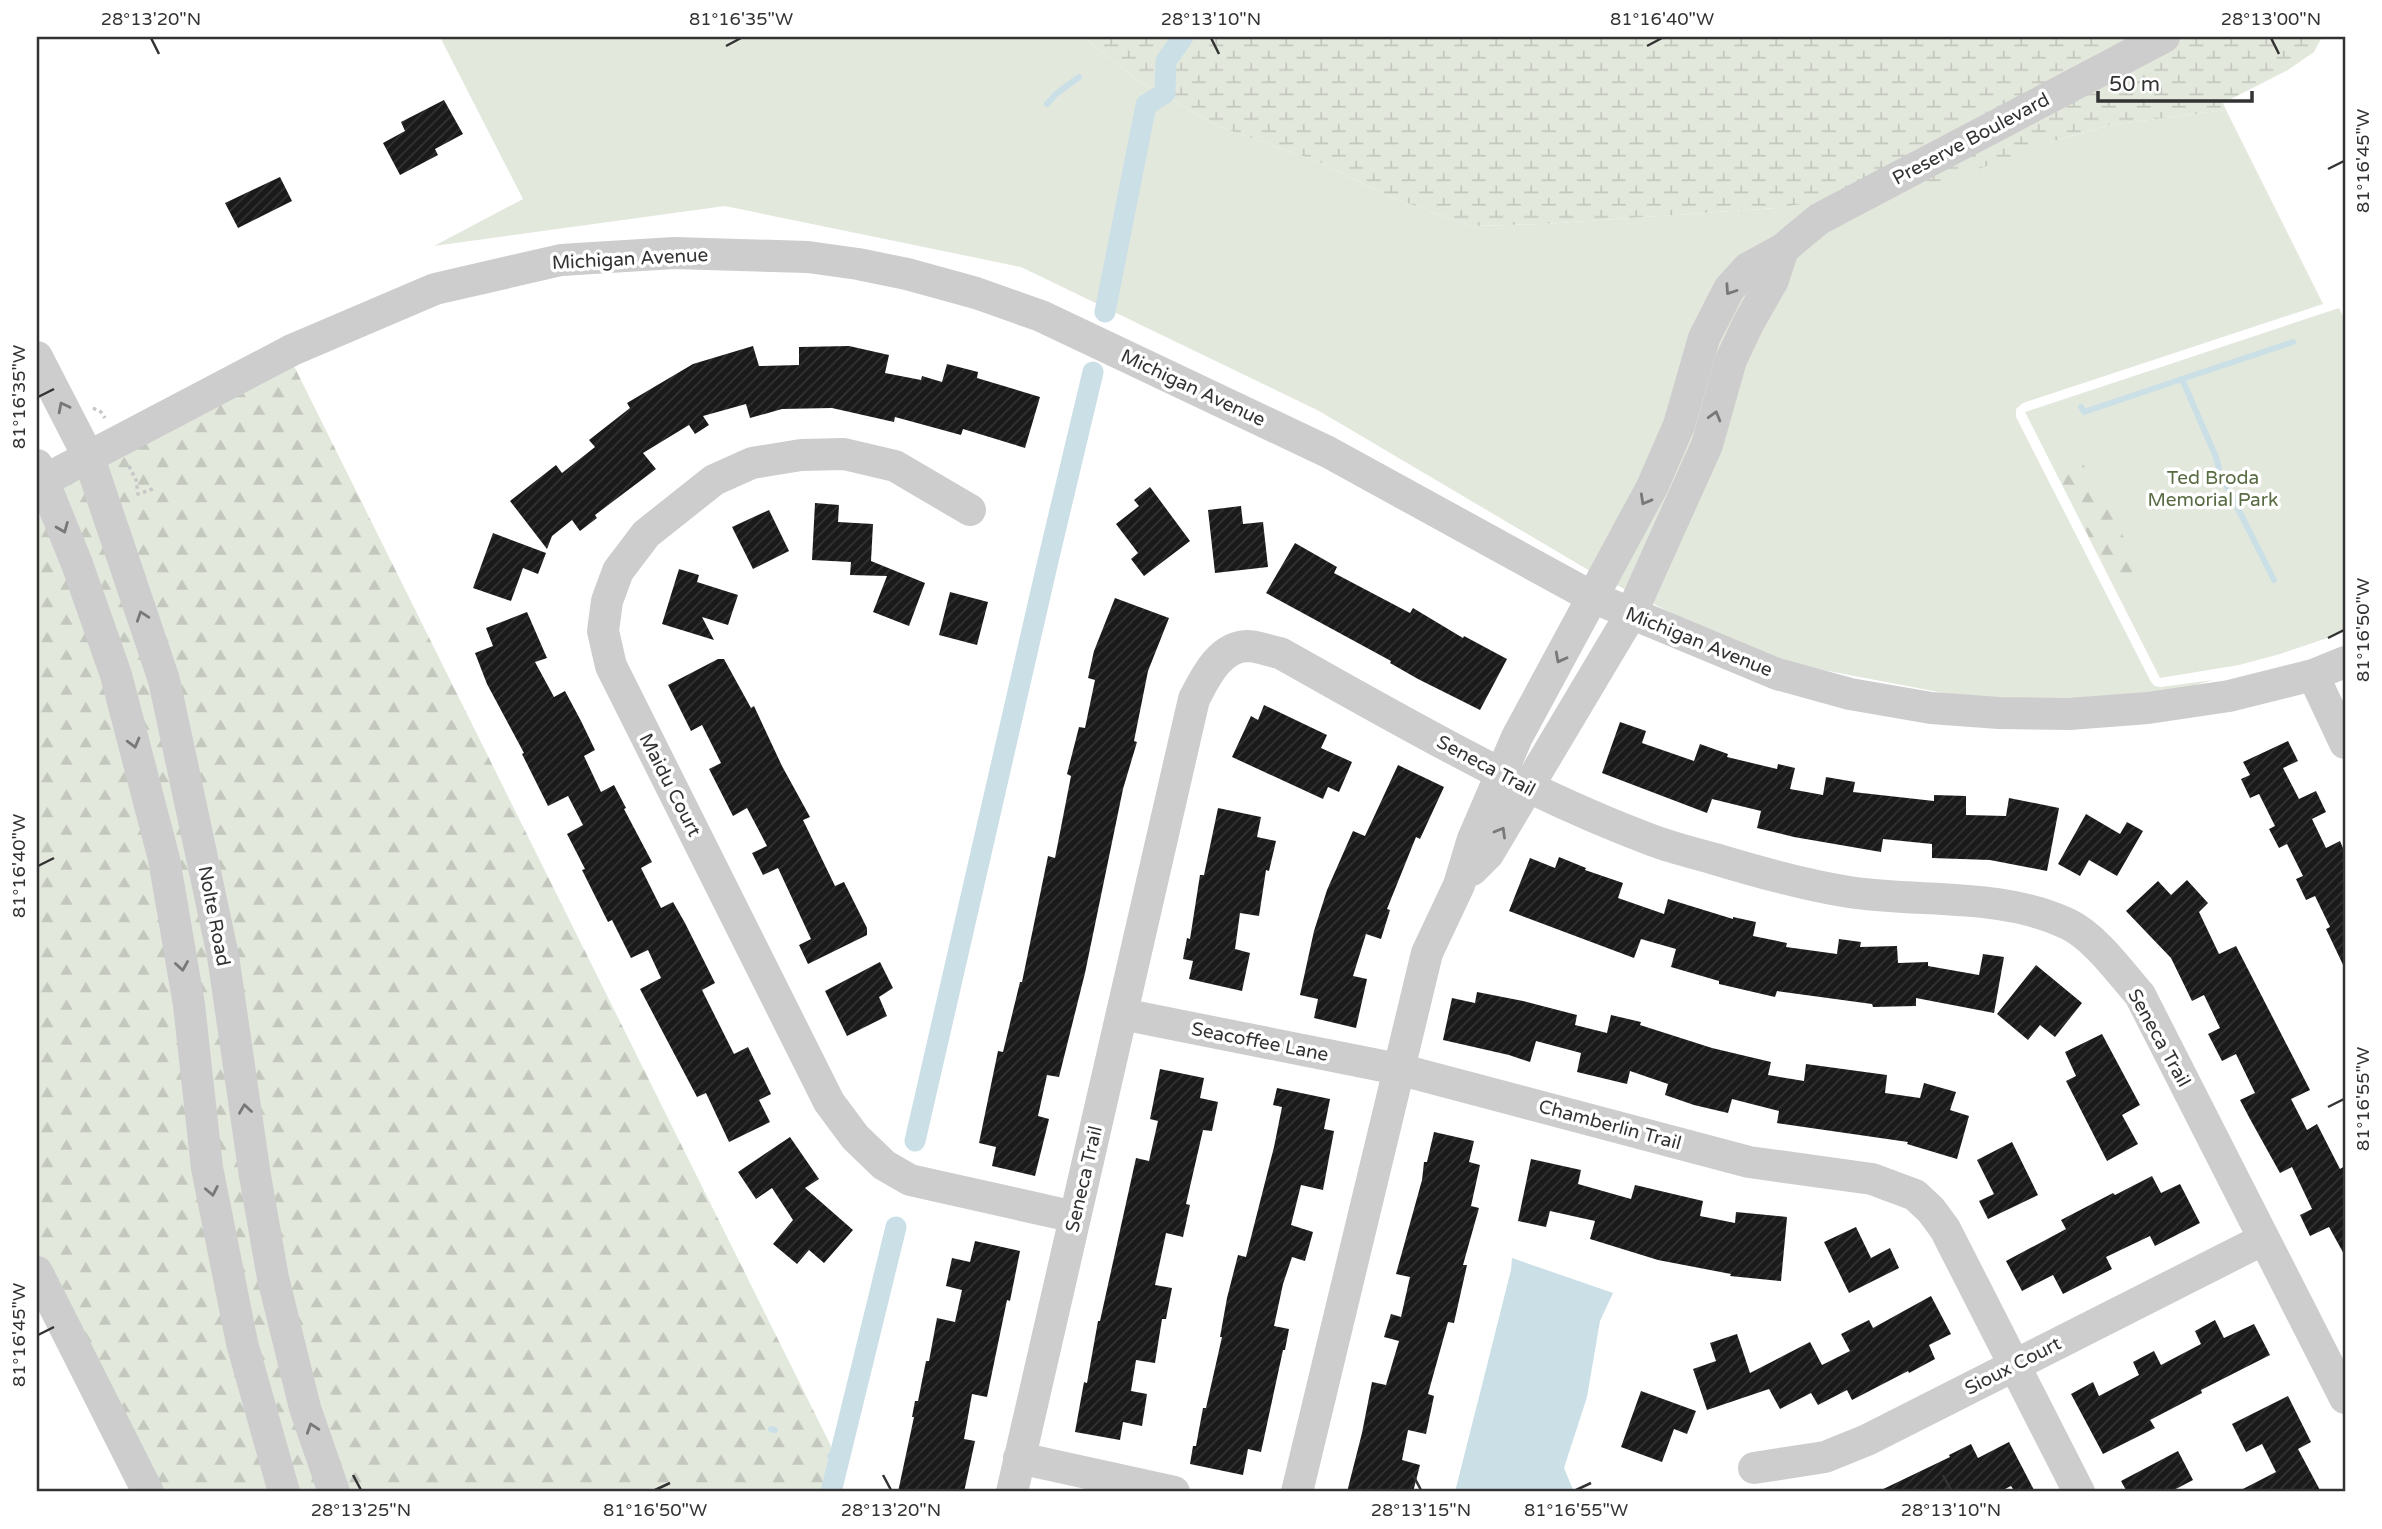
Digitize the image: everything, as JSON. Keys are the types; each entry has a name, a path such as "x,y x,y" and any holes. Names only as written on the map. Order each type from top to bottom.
{"street":[{"name":"Preserve Boulevard","path":"1514,782 1517,737 1652,487 1679,425 1704,338 1729,289 1748,268 1783,249 1819,219 2164,37"},
{"path":"1297,1492 1427,953 1459,885 1488,854 1514,782 1631,614 1707,445 1731,360 1749,321 1773,280 1783,249"},
{"name":"Michigan Avenue","path":"39,476 89,458 292,350 435,289 561,260 674,253 808,257 907,274 976,293 1041,316 1328,452 1592,597 1777,674 1850,694 1931,708 2057,714 2148,708 2229,696 2313,675 2345,662"},
{"name":"Nolte Road","path":"37,357 89,458 164,680 223,956 255,1176 273,1278 305,1408 334,1492"},
{"path":"1668,451 1699,464"},
{"name":"Maidu Court","path":"970,510 895,466 844,454 801,455 752,463 714,480 646,534 618,571 607,601 603,631 611,666 830,1102 855,1137 884,1165 909,1180 1075,1217"},
{"name":"Nolte Road","path":"39,476 77,564 116,675 164,859 189,1005 207,1168 242,1343 284,1492"},
{"name":"Seneca Trail","path":"1012,1492 1194,699 1209,670 1227,652 1246,646 1280,653 1514,782 1656,842 1755,871 1849,892 1980,902 2034,912 2070,925 2099,948 2140,995 2345,1398"},
{"path":"2313,675 2345,743"},
{"name":"Seacoffee Lane","path":"1122,1014 1398,1069"},
{"name":"Chamberlin Trail","path":"1398,1069 1749,1162 1872,1179 1914,1195 1931,1210 1945,1229 2078,1492"},
{"name":"Sioux Court","path":"1754,1468 1825,1457 1867,1440 2264,1239"},
{"path":"37,1272 148,1492"},
{"path":"1019,1458 1174,1492"}],"green space":[{"path":"440,37 1083,37 1139,81 1220,127 1317,161 1393,198 1472,226 1544,224 1776,208 2110,125 2226,110 2323,304 2023,403 2016,409 2016,417 2151,682 2161,687 2213,680 2160,695 1986,701 1775,661 1718,637 1595,574 1319,411 1021,267 725,206 434,246 523,199"},
{"path":"1083,37 2322,37 2314,52 2288,70 2223,103 2226,110 2110,125 2050,142 1952,179 1776,208 1544,224 1472,226 1393,198 1317,161 1220,127 1139,81"},
{"name":"Ted Broda Memorial Park","path":"2339,308 2345,321 2345,632 2239,665 2160,678 2025,412"},
{"path":"292,362 834,1452 827,1492 346,1492 316,1404 103,463"},
{"path":"2082,462 2140,567 2135,586 2121,577 2111,580 2057,474"},
{"path":"82,474 153,684 321,1492 296,1492 254,1339 218,1165 200,1003 59,485"},
{"path":"37,496 105,679 153,862 272,1492 150,1492 37,1262"}],"shaded area":[{"path":"1512,1258 1613,1293 1600,1321 1587,1397 1564,1468 1574,1492 1455,1492"}],"building":[{"path":"444,100 463,134 435,149 438,155 400,175 383,143 405,131 401,122"},
{"path":"280,177 292,201 238,228 225,203"},
{"path":"753,346 759,366 799,365 799,347 849,346 889,355 885,373 921,380 922,376 942,382 947,364 978,372 977,378 1040,397 1025,448 963,429 961,435 895,417 894,422 832,408 782,409 750,418 746,404 703,416 709,425 695,434 689,425 643,453 656,469 595,515 597,518 580,531 572,520 552,536 547,549 510,501 556,465 562,473 595,447 589,440 630,408 627,403 693,364"},
{"path":"1150,487 1190,541 1144,576 1131,559 1138,553 1116,524 1139,506 1134,500"},
{"path":"815,503 839,505 838,522 873,524 871,561 925,583 909,626 873,612 887,576 850,575 851,562 812,560"},
{"path":"1241,506 1243,524 1263,522 1268,567 1215,573 1208,510"},
{"path":"769,510 789,551 753,569 732,527"},
{"path":"493,533 546,553 538,574 523,568 511,601 473,588"},
{"path":"1295,543 1337,567 1334,573 1410,613 1413,608 1463,638 1464,636 1507,659 1480,710 1418,679 1390,663 1391,661 1266,593"},
{"path":"679,569 699,575 697,582 738,595 728,625 702,617 714,640 662,624"},
{"path":"950,592 988,602 977,645 939,635"},
{"path":"1115,598 1169,618 1148,671 1134,741 1137,742 1123,789 1085,973 1059,1077 1047,1075 1038,1116 1049,1119 1035,1176 992,1166 996,1147 979,1143 998,1051 1003,1052 1022,982 1048,856 1055,858 1071,776 1067,774 1079,727 1085,728 1095,680 1088,678 1094,651"},
{"path":"527,612 547,658 535,662 554,697 565,691 581,721 595,750 584,756 601,792 614,785 626,808 624,809 652,862 641,868 661,908 673,902 685,923 715,983 702,990 734,1054 748,1047 771,1094 759,1100 770,1122 729,1142 706,1093 697,1097 640,989 661,978 648,950 631,958 612,920 608,922 567,834 583,825 568,796 548,806 522,754 524,753 487,684 475,653 493,646 486,628"},
{"path":"718,659 724,659 751,708 754,706 810,817 803,820 835,886 844,882 867,928 867,935 808,964 799,945 811,939 778,868 763,875 752,853 767,846 747,808 733,816 709,769 721,763 702,725 691,731 668,685"},
{"path":"1264,705 1327,735 1321,748 1352,762 1339,792 1328,787 1323,799 1232,757 1251,716 1258,720"},
{"path":"1620,722 1646,731 1642,743 1694,761 1700,744 1728,754 1727,757 1777,769 1778,764 1795,768 1790,789 1823,795 1826,777 1855,782 1853,792 1934,801 1934,795 1966,796 1966,815 2006,816 2009,798 2059,808 2047,871 1990,860 1932,858 1932,844 1883,839 1881,852 1794,837 1757,828 1761,811 1712,799 1707,813 1602,773"},
{"path":"2288,741 2298,761 2283,768 2299,799 2316,791 2326,812 2312,819 2326,848 2340,841 2345,853 2345,969 2326,929 2330,927 2315,896 2306,900 2296,879 2303,876 2287,844 2279,848 2269,829 2275,826 2259,794 2250,798 2241,779 2250,775 2243,762"},
{"path":"1398,765 1444,787 1420,839 1416,837 1387,909 1390,910 1381,939 1366,934 1353,976 1367,979 1356,1028 1314,1018 1318,999 1300,995 1314,931 1327,890 1353,831 1365,836"},
{"path":"1218,808 1261,817 1257,837 1276,841 1269,871 1266,870 1259,916 1240,913 1235,949 1250,953 1242,991 1189,979 1193,961 1183,959 1187,938 1190,939 1200,875 1204,875"},
{"path":"2086,814 2120,834 2127,822 2143,831 2117,876 2089,860 2080,876 2058,864"},
{"path":"1559,857 1586,868 1585,870 1623,883 1618,898 1664,914 1668,899 1733,919 1756,922 1753,936 1787,943 1786,947 1837,954 1839,939 1861,942 1860,947 1897,946 1898,963 1928,962 1928,966 1979,975 1983,954 2004,957 1994,1013 1916,998 1916,1006 1873,1007 1872,1004 1777,991 1775,997 1719,984 1719,981 1671,967 1676,949 1641,939 1634,958 1509,911 1530,858 1555,868"},
{"path":"2187,880 2208,903 2199,912 2219,954 2236,946 2310,1090 2291,1099 2307,1130 2317,1124 2340,1169 2345,1166 2345,1256 2329,1227 2310,1236 2300,1215 2312,1209 2292,1167 2280,1173 2240,1100 2255,1093 2236,1054 2222,1061 2208,1034 2220,1028 2204,995 2192,1001 2171,958 2126,911 2158,881 2171,895"},
{"path":"880,962 893,988 879,997 887,1016 847,1036 825,991"},
{"path":"2036,965 2082,1003 2055,1037 2040,1025 2028,1040 1997,1014"},
{"path":"1477,992 1577,1015 1575,1025 1607,1033 1611,1015 1641,1022 1640,1025 1712,1048 1771,1062 1768,1075 1804,1081 1806,1064 1887,1075 1885,1093 1920,1098 1924,1083 1956,1092 1950,1110 1969,1116 1957,1159 1907,1144 1908,1142 1777,1123 1779,1111 1732,1099 1728,1113 1694,1105 1665,1095 1668,1084 1630,1071 1627,1084 1577,1072 1581,1053 1536,1041 1530,1062 1443,1040 1452,998 1475,1003"},
{"path":"2102,1034 2140,1105 2122,1115 2138,1144 2107,1161 2066,1081 2076,1076 2065,1052"},
{"path":"1160,1069 1204,1078 1200,1098 1218,1102 1212,1131 1203,1130 1186,1204 1190,1205 1183,1237 1166,1233 1155,1285 1172,1288 1166,1319 1162,1319 1155,1363 1136,1360 1131,1391 1147,1394 1142,1426 1123,1422 1120,1440 1075,1432 1136,1158 1149,1161 1158,1121 1150,1119"},
{"path":"1277,1088 1330,1099 1324,1129 1334,1131 1323,1190 1301,1185 1291,1225 1313,1232 1305,1261 1292,1257 1283,1284 1274,1326 1289,1329 1285,1350 1261,1452 1248,1449 1243,1475 1190,1464 1203,1408 1206,1408 1238,1255 1246,1257 1274,1147 1282,1107 1273,1105"},
{"path":"1434,1132 1474,1141 1469,1162 1480,1165 1471,1206 1479,1208 1463,1265 1467,1265 1454,1323 1448,1322 1428,1394 1434,1396 1426,1434 1408,1430 1402,1460 1420,1465 1413,1492 1347,1492 1372,1382 1386,1385 1399,1341 1384,1337 1391,1314 1401,1317 1410,1277 1396,1274"},
{"path":"790,1137 819,1179 805,1188 853,1230 824,1263 809,1250 797,1264 773,1244 793,1220 772,1188 756,1199 738,1172"},
{"path":"2012,1142 2038,1195 1988,1219 1979,1201 1994,1194 1977,1160"},
{"path":"1531,1159 1581,1170 1578,1184 1631,1199 1635,1185 1703,1201 1700,1216 1735,1223 1736,1212 1787,1217 1781,1281 1730,1276 1731,1274 1658,1260 1590,1239 1595,1221 1550,1211 1546,1227 1518,1221"},
{"path":"2152,1176 2161,1193 2180,1184 2200,1223 2155,1246 2150,1236 2106,1257 2112,1269 2063,1294 2053,1275 2022,1291 2006,1261 2066,1229 2061,1220"},
{"path":"1856,1227 1871,1258 1890,1248 1899,1268 1849,1293 1824,1242"},
{"path":"975,1241 1020,1251 987,1397 972,1394 964,1439 975,1441 964,1492 898,1492 915,1401 918,1401 926,1361 929,1361 937,1318 955,1322 962,1290 946,1286 952,1258 970,1262"},
{"path":"1931,1296 1951,1334 1929,1345 1935,1359 1909,1373 1908,1371 1852,1400 1847,1390 1818,1405 1811,1393 1780,1409 1769,1389 1707,1410 1693,1369 1716,1361 1710,1343 1737,1334 1750,1373 1810,1342 1822,1365 1850,1351 1841,1334 1869,1320 1873,1328"},
{"path":"2215,1320 2224,1338 2254,1324 2270,1355 2150,1420 2155,1428 2103,1454 2071,1394 2093,1382 2099,1396 2139,1375 2133,1362 2154,1351 2161,1365 2201,1344 2195,1331"},
{"path":"1641,1391 1696,1411 1687,1434 1674,1429 1662,1462 1621,1447"},
{"path":"2288,1396 2311,1442 2298,1449 2321,1492 2237,1492 2276,1472 2262,1444 2246,1452 2232,1424"},
{"path":"2009,1442 2035,1492 2015,1492 2011,1486 1999,1492 1877,1492 1971,1444 1978,1458"},
{"path":"2178,1451 2193,1480 2170,1492 2127,1492 2121,1481"}],"waterway":[{"path":"1105,312 1146,105 1165,93 1166,61 1183,37"},
{"path":"1047,104 1079,77"},
{"path":"2182,379 2293,342"},
{"path":"915,1141 1093,372"},
{"path":"2081,407 2084,412 2182,379 2216,457 2220,473 2274,580"},
{"path":"1003,729 1009,732"},
{"path":"831,1492 896,1227"},
{"path":"771,1429 775,1430"},
{"path":"830,1456 837,1460"}]}
